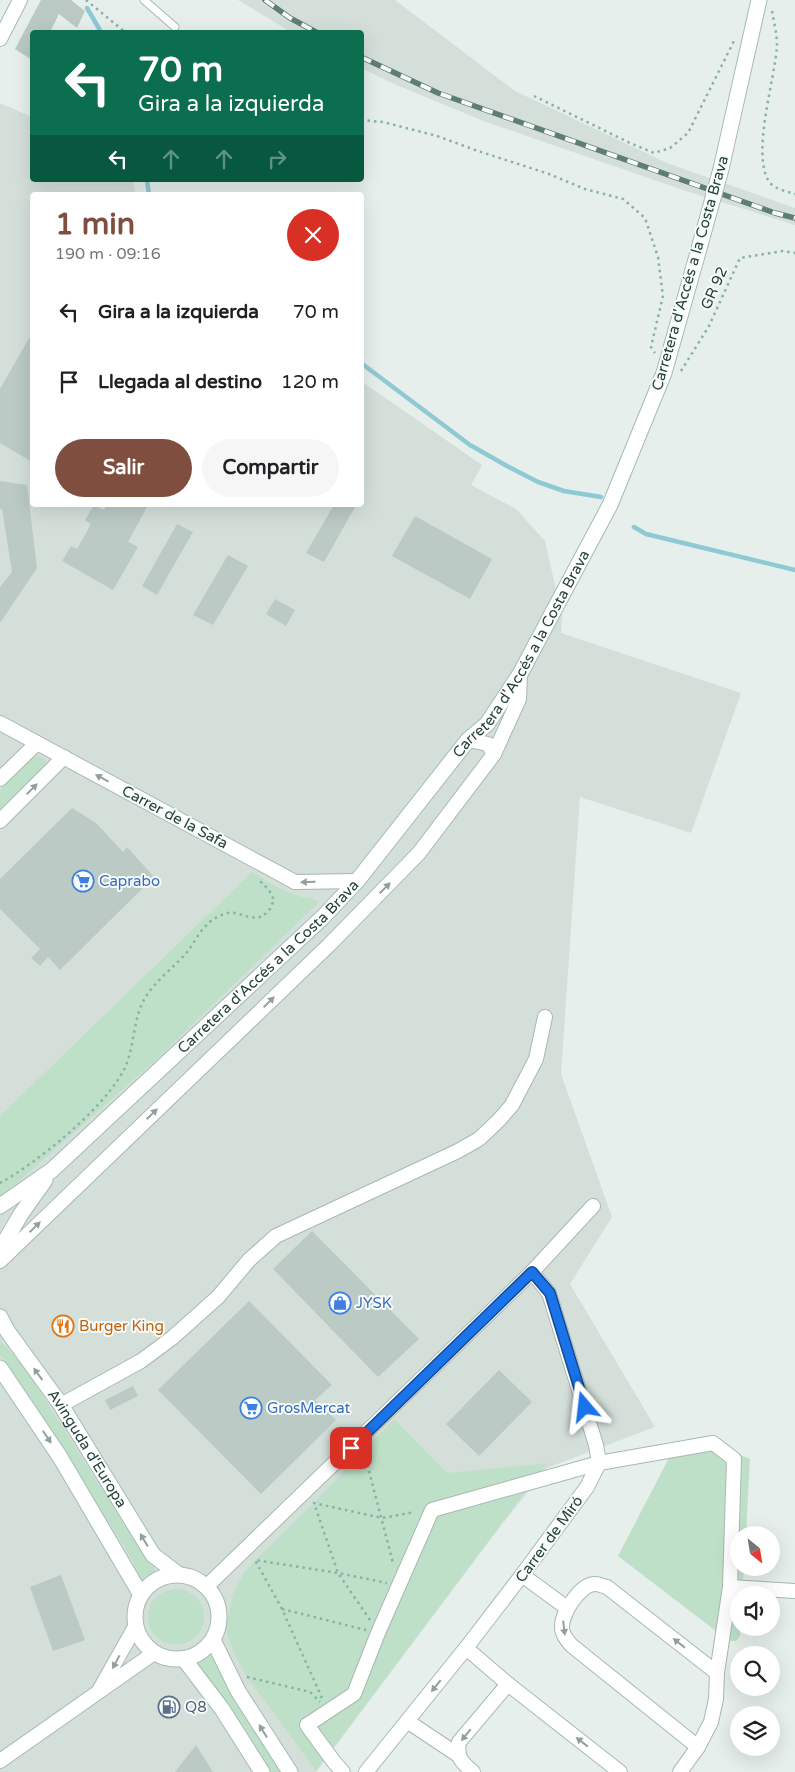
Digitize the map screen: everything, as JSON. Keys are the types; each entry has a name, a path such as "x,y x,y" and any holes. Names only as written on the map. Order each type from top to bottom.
{"main road":[{"name":"Carretera d'Accés a la Costa Brava","path":"0,1206 52,1170 324,916 357,881 468,740 487,724 520,674 610,505 672,374 700,245 765,3"},
{"name":"Carretera d'Accés a la Costa Brava","path":"0,1250 21,1214 52,1170"},
{"name":"Avinguda d'Europa","path":"0,1317 8,1332 61,1405 153,1555 178,1574"},
{"name":"Avinguda d'Europa","path":"0,1368 60,1457 140,1595"},
{"path":"178,1574 194,1577 208,1586 218,1605 219,1624 213,1640 200,1653 184,1659 154,1653 142,1641 135,1626 135,1610 140,1595 155,1580 178,1574"},
{"path":"213,1640 238,1691 290,1772"},
{"path":"184,1659 222,1708 262,1772"}],"street":[{"path":"0,39 20,0"},
{"path":"0,1261 329,945 419,853 494,754 519,698 520,674"},
{"name":"Carrer de la Safa","path":"0,723 295,882 357,881"},
{"path":"468,740 488,744 494,754"},
{"path":"0,779 37,743"},
{"path":"0,821 64,757"},
{"path":"61,1405 141,1360 172,1338 218,1298 250,1260 276,1236 458,1151 479,1139 512,1105 536,1058 544,1017"},
{"path":"208,1586 532,1272 593,1206"},
{"path":"532,1272 550,1293 596,1446 599,1463"},
{"path":"338,1767 307,1725 354,1694 378,1633 432,1510 599,1463 713,1442 734,1460 730,1586"},
{"name":"Carrer de Miró","path":"366,1772 522,1575 587,1487 599,1463"},
{"path":"522,1575 567,1608"},
{"path":"698,1747 571,1645 564,1636 562,1628 567,1608 582,1589 594,1584 607,1587 717,1673"},
{"path":"684,1771 711,1722 716,1699 717,1673 730,1587"},
{"path":"780,1590 795,1591"},
{"path":"96,1696 135,1626"},
{"path":"466,1648 508,1684 620,1772"},
{"path":"0,1761 96,1696 154,1653"},
{"path":"473,1772 460,1760 458,1755 459,1742 508,1684"},
{"path":"407,1721 458,1755"}],"lane":[{"path":"144,0 175,27"}],"path":[{"path":"86,0 123,30"},
{"path":"765,3 777,44 764,136 763,165 769,181 777,188 795,194"},
{"path":"534,96 654,153 670,148 688,133 737,35"},
{"path":"364,120 383,122 437,136 550,174 584,189 623,199 645,218 658,258 664,296 651,347 672,374"},
{"name":"GR 92","path":"672,374 709,326 740,258 783,251 795,253"},
{"path":"0,1184 33,1162 68,1133 109,1092 122,1074 129,1056 134,1026 142,1004 153,987 188,951 211,921 225,914 237,912 249,917 262,917 270,909 274,900 269,890 260,881"},
{"path":"328,1710 282,1609 255,1560 338,1572 399,1585 364,1451"},
{"path":"378,1633 338,1572 314,1503 382,1518 432,1510"},
{"path":"282,1609 378,1633"},
{"path":"247,1677 310,1692 328,1710"}],"shaded area":[{"path":"238,0 395,0 515,91 667,163 795,208 795,225 686,191 486,122 394,84 364,69 364,30 288,30"},
{"path":"0,103 30,116 30,182 133,182 135,192 30,192 30,507 364,507 364,383 482,465 471,485 516,509 545,541 562,616 561,633 741,693 691,833 580,797 561,1074 612,1217 570,1284 655,1427 547,1468 500,1527 316,1772 0,1772"}],"green space":[{"path":"39,756 44,759 47,765 0,814 0,790 33,757"},
{"path":"252,872 284,891 319,902 157,1059 0,1198 0,1116"},
{"path":"0,1340 25,1368 134,1540 156,1571 140,1581 124,1546 9,1366 0,1355"},
{"path":"394,1419 447,1473 547,1463 316,1771 247,1677 233,1652 226,1629 229,1611 234,1591 244,1573 255,1560 314,1503"},
{"path":"722,1448 750,1459 746,1526 730,1526 730,1576 743,1576 743,1586 730,1586 730,1636 740,1636 736,1641 729,1641 618,1556 669,1458"},
{"path":"171,1589 181,1589 196,1597 202,1606 204,1617 202,1628 196,1637 181,1645 171,1645 160,1640 153,1633 148,1622 148,1612 153,1601 160,1594"},
{"path":"213,1654 235,1700 282,1772 268,1772 197,1664"}],"building":[{"path":"41,0 71,0 85,11 77,28 59,14 51,30 30,30 30,59 15,49"},
{"path":"30,336 30,461 0,443 0,389"},
{"path":"0,481 27,485 37,568 0,623 0,587 12,572 2,509 0,509"},
{"path":"93,507 104,510 106,507 147,507 128,542 138,547 113,590 62,561 71,546 77,549 91,524 85,520"},
{"path":"333,507 355,507 324,562 306,553"},
{"path":"415,516 492,559 470,599 392,556"},
{"path":"177,524 193,532 157,595 142,586"},
{"path":"228,555 248,566 213,625 193,615"},
{"path":"275,599 295,610 286,626 266,614"},
{"path":"72,808 96,823 123,852 127,847 154,877 60,970 48,957 40,966 31,958 40,949 0,909 0,879"},
{"path":"312,1231 419,1339 378,1377 273,1269"},
{"path":"249,1301 332,1385 315,1400 336,1420 261,1494 158,1390"},
{"path":"499,1370 532,1402 479,1456 446,1424"},
{"path":"133,1386 138,1396 110,1410 105,1400"},
{"path":"61,1575 85,1640 53,1651 30,1587"},
{"path":"196,1745 213,1772 175,1772"}],"waterway":[{"path":"87,8 100,30"},
{"path":"147,182 149,192"},
{"path":"364,365 470,445 507,466 538,482 564,491 601,497"},
{"path":"634,527 646,534 795,570"}],"railway":[{"path":"265,0 290,18 312,30"},
{"path":"364,58 438,93 775,213 795,218"}],"place":[{"name":"Caprabo","path":"83,881"},
{"name":"JYSK","path":"340,1303"},
{"name":"Burger King","path":"63,1326"},
{"name":"GrosMercat","path":"251,1408"},
{"name":"Q8","path":"169,1707"}],"route":[{"path":"351,1448 532,1272 550,1293 585,1407"}]}
